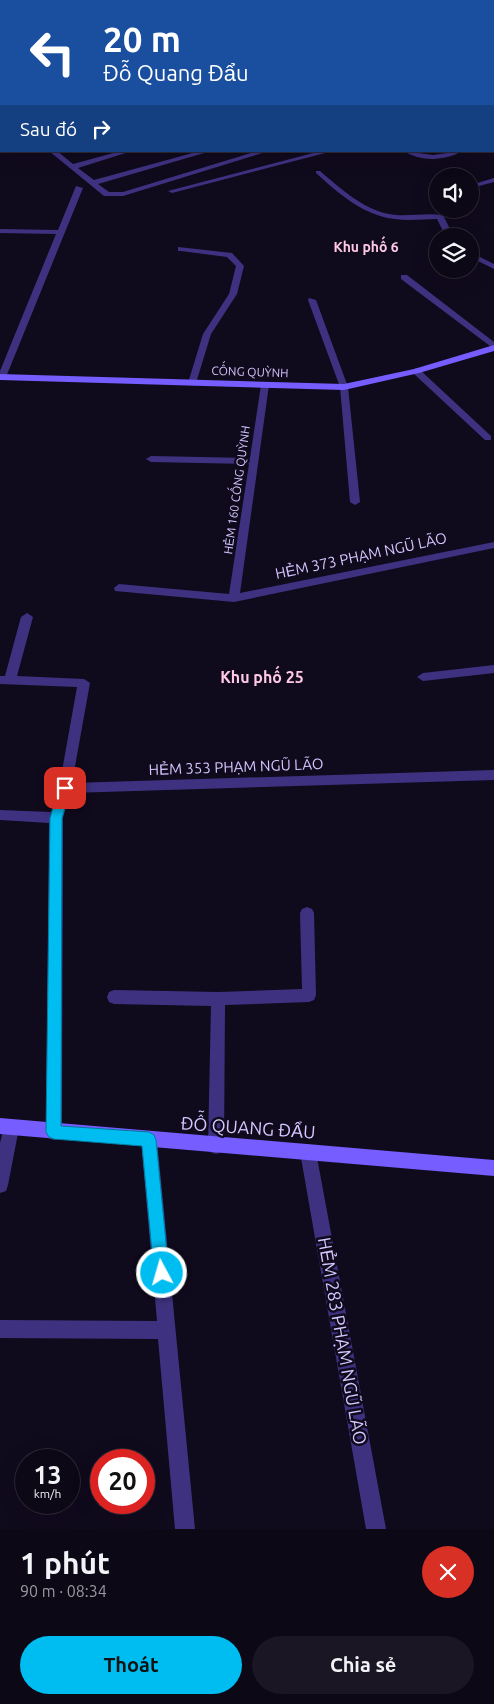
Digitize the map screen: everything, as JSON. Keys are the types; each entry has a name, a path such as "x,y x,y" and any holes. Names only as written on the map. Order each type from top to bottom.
{"street":[{"path":"54,152 107,194 123,194 263,152"},
{"path":"72,167 125,152"},
{"path":"92,183 204,152"},
{"path":"172,191 326,152"},
{"path":"408,152 422,158 437,157 455,152"},
{"path":"318,172 342,194 363,206 393,217 440,217 446,228"},
{"path":"479,184 494,180"},
{"path":"1,377 79,188"},
{"path":"0,231 61,232"},
{"path":"181,250 228,255 240,266 233,294 207,334 192,383"},
{"path":"479,259 494,267"},
{"path":"404,276 494,347"},
{"path":"312,300 344,387 355,502"},
{"name":"CỐNG QUỲNH","path":"1,377 344,387 416,370 494,347"},
{"path":"416,370 488,438"},
{"name":"HẺM 160 CỐNG QUỲNH","path":"234,598 265,385"},
{"path":"152,459 254,462"},
{"name":"HẺM 373 PHẠM NGŨ LÃO","path":"119,588 234,598 494,545"},
{"path":"27,617 5,680 84,683 65,788 56,818 54,1132"},
{"path":"423,677 494,669"},
{"name":"HẺM 353 PHẠM NGŨ LÃO","path":"65,788 494,775"},
{"path":"0,815 56,818"},
{"path":"114,997 218,999 309,995 307,913"},
{"path":"216,1146 218,999"},
{"path":"0,1185 6,1127"},
{"name":"ÐỖ QUANG ÐẨU","path":"6,1127 494,1168"},
{"path":"149,1140 185,1529"},
{"name":"HẺM 283 PHẠM NGŨ LÃO","path":"308,1152 376,1529"},
{"path":"0,1329 167,1330"}],"district":[{"name":"Khu phố 6","path":"366,247"},
{"name":"Khu phố 25","path":"262,677"}],"route":[{"path":"65,788 56,818 54,1132 149,1140 162,1273"}]}
